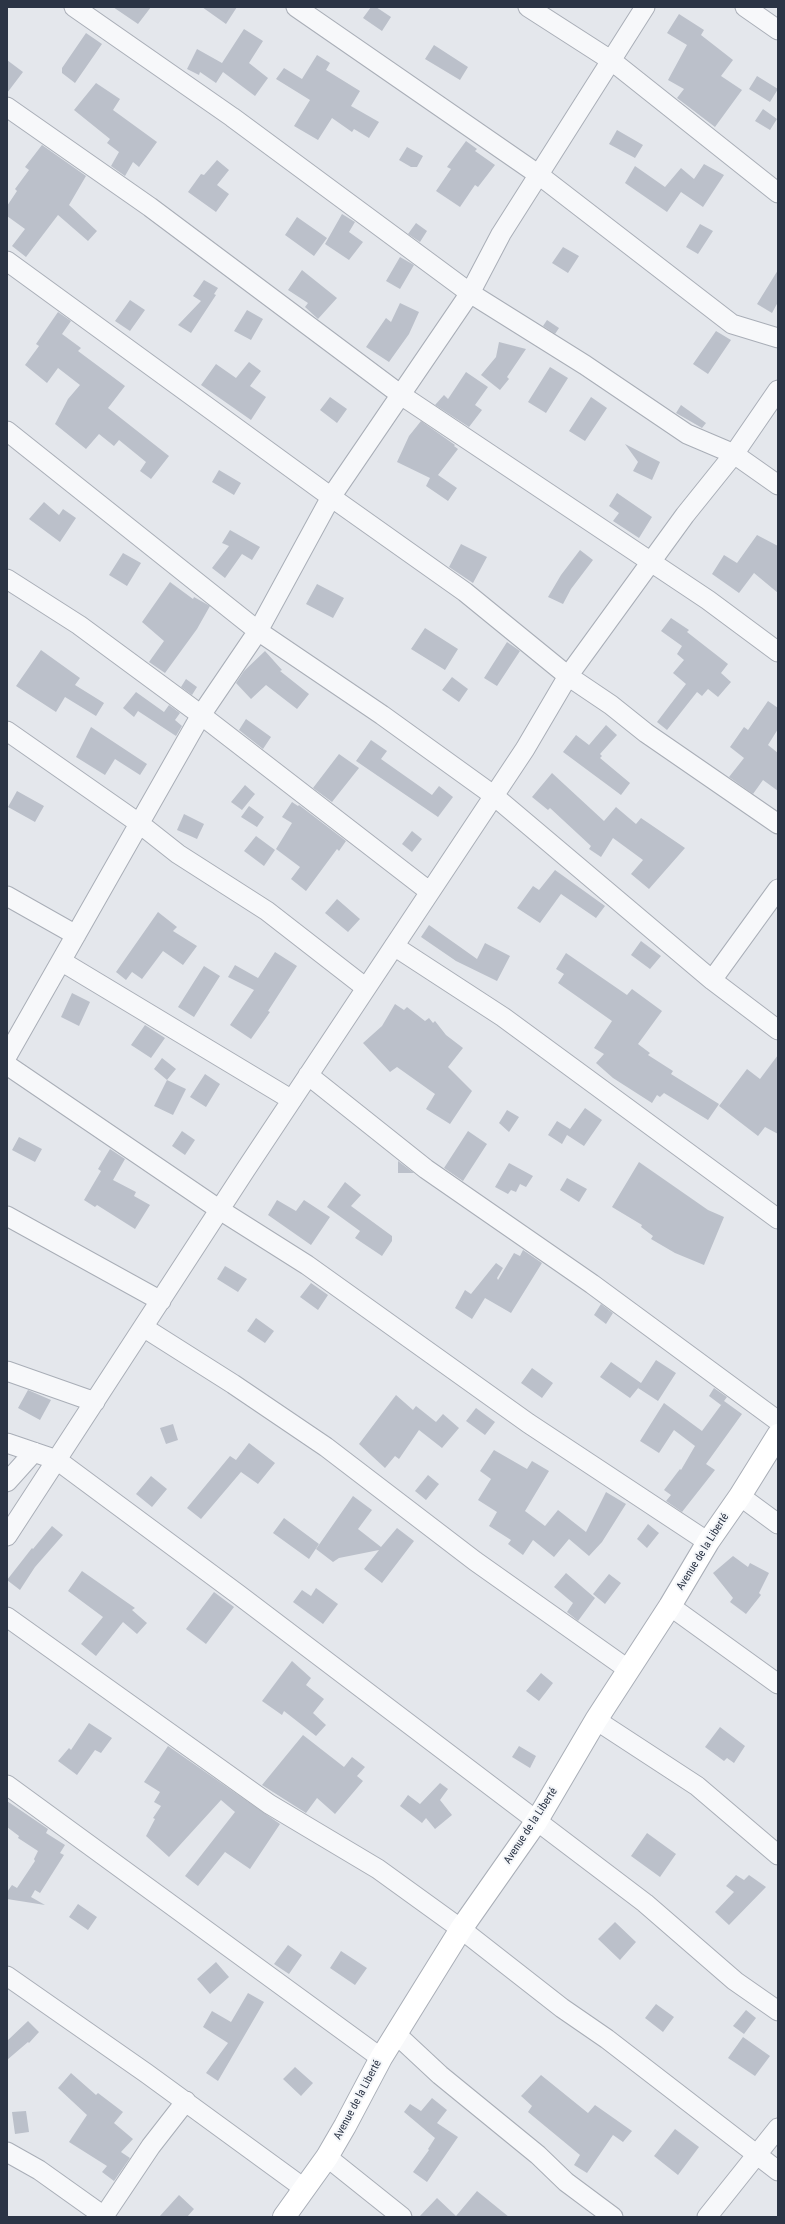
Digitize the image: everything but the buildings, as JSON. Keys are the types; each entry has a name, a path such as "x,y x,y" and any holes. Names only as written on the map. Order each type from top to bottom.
{"street":[{"path":"74,7 232,117 470,293 585,364 687,434 734,454 778,485"},
{"path":"296,7 540,175 732,324 778,338"},
{"path":"528,7 612,61 778,193"},
{"path":"7,1056 12,1035 61,961 201,715 258,631 330,497 470,293 501,234 540,175 645,7"},
{"path":"745,7 778,30"},
{"path":"7,107 150,206 401,395 650,563 708,600 778,652"},
{"path":"7,261 330,497 465,592 568,676 611,704 646,733 778,824"},
{"path":"7,1536 308,1075 430,892 492,795 525,748 568,676 685,515 734,454 778,390"},
{"path":"7,431 258,631 382,715 492,795 712,980 778,1030"},
{"path":"7,578 78,626 201,715 430,892"},
{"path":"7,731 140,824 178,854 268,911 366,988"},
{"path":"712,980 778,889"},
{"path":"7,896 76,935"},
{"path":"394,946 503,1017 778,1219"},
{"path":"61,961 292,1100"},
{"path":"7,1065 220,1210 307,1265 528,1423 708,1542"},
{"path":"308,1075 426,1169 592,1284 778,1421"},
{"path":"7,1216 161,1300"},
{"path":"143,1327 234,1384 326,1447 475,1561 629,1670"},
{"path":"7,1371 95,1402"},
{"name":"Avenue de la Liberté","path":"284,2217 326,2157 345,2126 381,2058 461,1929 536,1822 596,1720 670,1606 708,1542 740,1496 778,1435"},
{"path":"7,1443 57,1460 239,1595 645,1904 735,1981 778,2011"},
{"path":"7,1482 34,1452"},
{"path":"740,1496 778,1524"},
{"path":"670,1606 778,1684"},
{"path":"7,1617 269,1804 378,1869 461,1929 562,2008 607,2038 778,2171"},
{"path":"596,1720 697,1786 778,1855"},
{"path":"7,1785 381,2058"},
{"path":"7,1976 186,2102 305,2189"},
{"path":"396,2034 440,2075 538,2155 566,2182 613,2217"},
{"path":"7,2152 39,2170 105,2216 151,2146 186,2102"},
{"path":"707,2217 778,2128"},
{"path":"326,2157 402,2217"}]}
